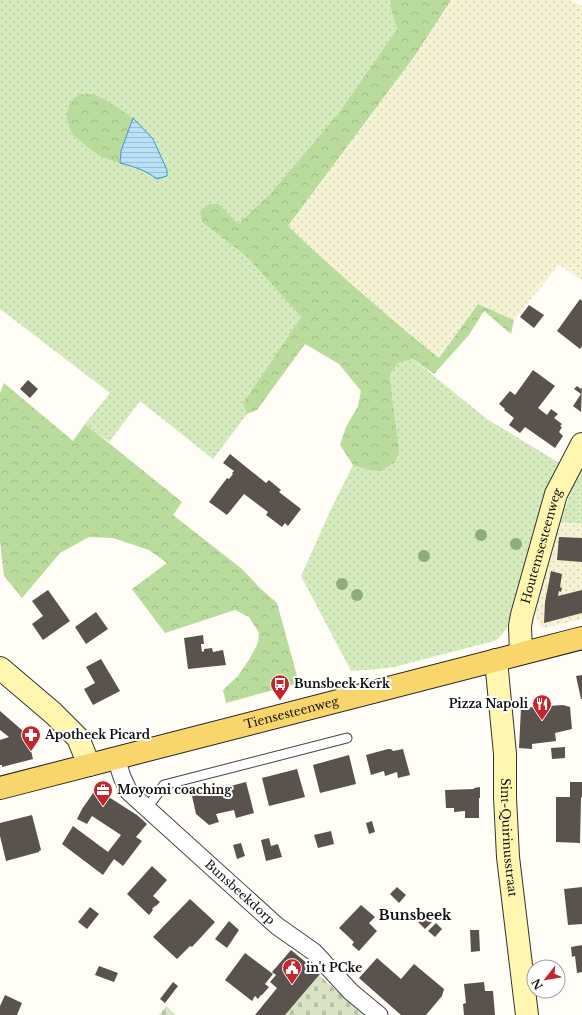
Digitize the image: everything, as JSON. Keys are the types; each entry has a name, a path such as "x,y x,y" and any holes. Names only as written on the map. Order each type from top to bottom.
{"main road":[{"name":"Tiensesteenweg","path":"0,788 582,638"}],"street":[{"name":"Houtemsesteenweg","path":"521,653 520,626 522,615 556,494 582,444"},
{"name":"Sint-Quirinusstraat","path":"496,660 505,754 505,797 508,857 527,1015"},
{"path":"0,668 53,713 78,738 89,764"},
{"name":"Bunsbeekdorp","path":"116,758 129,792 277,926 314,952 351,992 379,1015"}],"lane":[{"path":"147,808 164,784 347,738"}],"shaded area":[{"path":"451,0 570,0 582,6 582,280 559,265 514,320 478,304 439,358 348,282 288,226 416,54"},
{"path":"560,522 582,524 582,619 544,628 537,620 534,609 553,538"}],"green space":[{"path":"0,0 390,0 397,29 340,111 270,194 238,224 203,223 246,256 301,317 243,403 247,414 213,459 140,401 109,442 85,424 110,393 0,309","holes":["133,118 153,139 157,179 139,168 99,156"]},
{"path":"390,0 451,0 416,54 288,226 362,294 439,358 478,304 514,320 511,334 484,311 469,335 434,374 413,359 398,363 390,375 399,452 395,462 381,471 369,470 353,465 340,445 346,427 358,406 361,391 339,364 305,344 257,410 247,414 243,403 301,317 246,256 203,223 200,211 209,204 218,204 238,224 270,194 340,111 397,29"},
{"path":"80,94 94,94 111,103 133,118 121,151 120,163 99,156 73,135 69,127 67,117 68,108 72,100"},
{"path":"413,359 487,419 561,464 527,561 507,628 498,639 394,667 351,671 301,576 353,465 369,470 394,412 390,375 398,363"},
{"path":"4,383 73,441 85,424 182,502 173,515 242,569 277,603 299,683 226,703 223,690 238,676 258,643 259,633 249,617 235,610 165,633 132,589 167,563 149,550 113,538 89,537 60,553 22,598 4,576 0,541 0,393"},
{"path":"582,467 582,524 560,522 577,474"},
{"path":"319,975 364,1015 285,1015"},
{"path":"166,1006 175,1014 176,1015 159,1015"}],"water":[{"path":"133,118 153,139 167,170 167,176 157,179 140,169 120,163 121,151"}],"building":[{"path":"580,299 582,301 582,346 580,349 557,331"},
{"path":"529,305 544,315 534,328 520,317"},
{"path":"533,370 555,386 538,408 547,415 551,409 558,414 554,418 562,424 559,432 563,436 555,448 525,427 520,433 509,425 514,418 499,404 510,391 515,395"},
{"path":"28,380 38,389 30,398 20,389"},
{"path":"577,386 581,389 582,387 581,412 573,406 581,394 574,389"},
{"path":"230,454 266,483 269,480 281,490 279,492 301,509 288,526 285,523 282,527 266,515 268,512 244,494 227,515 209,502 227,478 229,479 233,474 232,473 234,471 223,463"},
{"path":"559,537 582,538 582,562 557,560"},
{"path":"551,571 562,574 560,587 562,588 561,592 559,591 558,596 582,590 582,613 544,623 545,602"},
{"path":"48,590 70,621 43,640 32,624 43,616 32,601"},
{"path":"96,612 108,629 86,644 75,627"},
{"path":"203,635 204,644 201,644 202,652 204,649 212,648 213,652 223,650 226,665 188,669 184,638"},
{"path":"101,659 120,691 93,705 84,689 95,683 86,667"},
{"path":"582,675 582,699 581,699 576,676"},
{"name":"Pizza Napoli","path":"563,705 570,707 572,729 555,733 556,741 532,744 532,749 519,748 521,708"},
{"path":"0,711 23,731 24,734 27,734 33,759 2,767 2,765 0,765 0,740 9,737 0,730"},
{"path":"565,747 565,758 552,759 551,748"},
{"path":"388,749 393,751 403,749 410,775 398,778 397,772 385,776 384,771 371,775 366,755"},
{"path":"349,755 356,784 320,793 313,765"},
{"path":"297,769 305,797 269,806 262,778"},
{"path":"246,782 254,813 236,818 234,810 216,814 219,822 209,825 196,814 192,796"},
{"path":"570,782 582,782 580,843 556,842 556,797 570,797"},
{"path":"480,787 479,818 465,818 465,811 454,812 454,808 446,808 445,790 474,789"},
{"path":"96,789 137,815 147,824 136,837 142,841 123,866 114,859 103,875 62,844 73,826 108,852 121,835 92,816 87,824 77,819"},
{"path":"32,815 41,850 39,852 6,861 0,836 0,823"},
{"path":"372,821 375,832 369,834 366,823"},
{"path":"331,831 334,844 318,848 314,835"},
{"path":"269,838 271,846 278,844 282,857 266,861 261,840"},
{"path":"241,843 245,856 237,859 233,845"},
{"path":"152,866 167,880 153,896 160,902 152,909 153,910 149,915 127,894"},
{"path":"397,887 406,895 399,903 390,894"},
{"path":"582,887 582,924 568,925 564,889"},
{"path":"190,899 215,922 192,947 190,946 177,959 153,937"},
{"path":"361,905 375,917 369,923 377,931 359,951 352,945 354,942 339,928"},
{"path":"90,907 99,914 87,929 78,922"},
{"path":"425,915 432,922 425,929 418,922"},
{"path":"229,921 239,930 227,948 215,939"},
{"path":"436,923 442,929 435,937 428,931"},
{"path":"470,930 479,930 480,951 471,952"},
{"path":"582,945 582,972 577,973 575,956 572,957 571,947"},
{"name":"in't PCke","path":"291,950 320,974 285,1015 255,1015 277,988 270,982 276,975 272,972"},
{"path":"245,953 273,974 265,984 269,987 258,999 255,996 252,1001 225,980"},
{"path":"377,958 401,979 414,964 444,989 442,996 426,1015 401,1015 359,978"},
{"path":"99,966 118,973 114,982 95,975"},
{"path":"173,982 178,986 165,1003 160,999"},
{"path":"484,982 485,991 493,991 495,1015 464,1015 463,1004 466,1003 464,984"},
{"path":"5,995 22,1003 17,1015 0,1015 0,1006"}],"place":[{"name":"Bunsbeek Kerk","path":"280,701"},
{"name":"Pizza Napoli","path":"542,721"},
{"name":"Apotheek Picard","path":"31,752"},
{"name":"Moyomi coaching","path":"103,807"},
{"name":"in't PCke","path":"292,985"}],"district":[{"name":"Bunsbeek","path":"415,915"}]}
